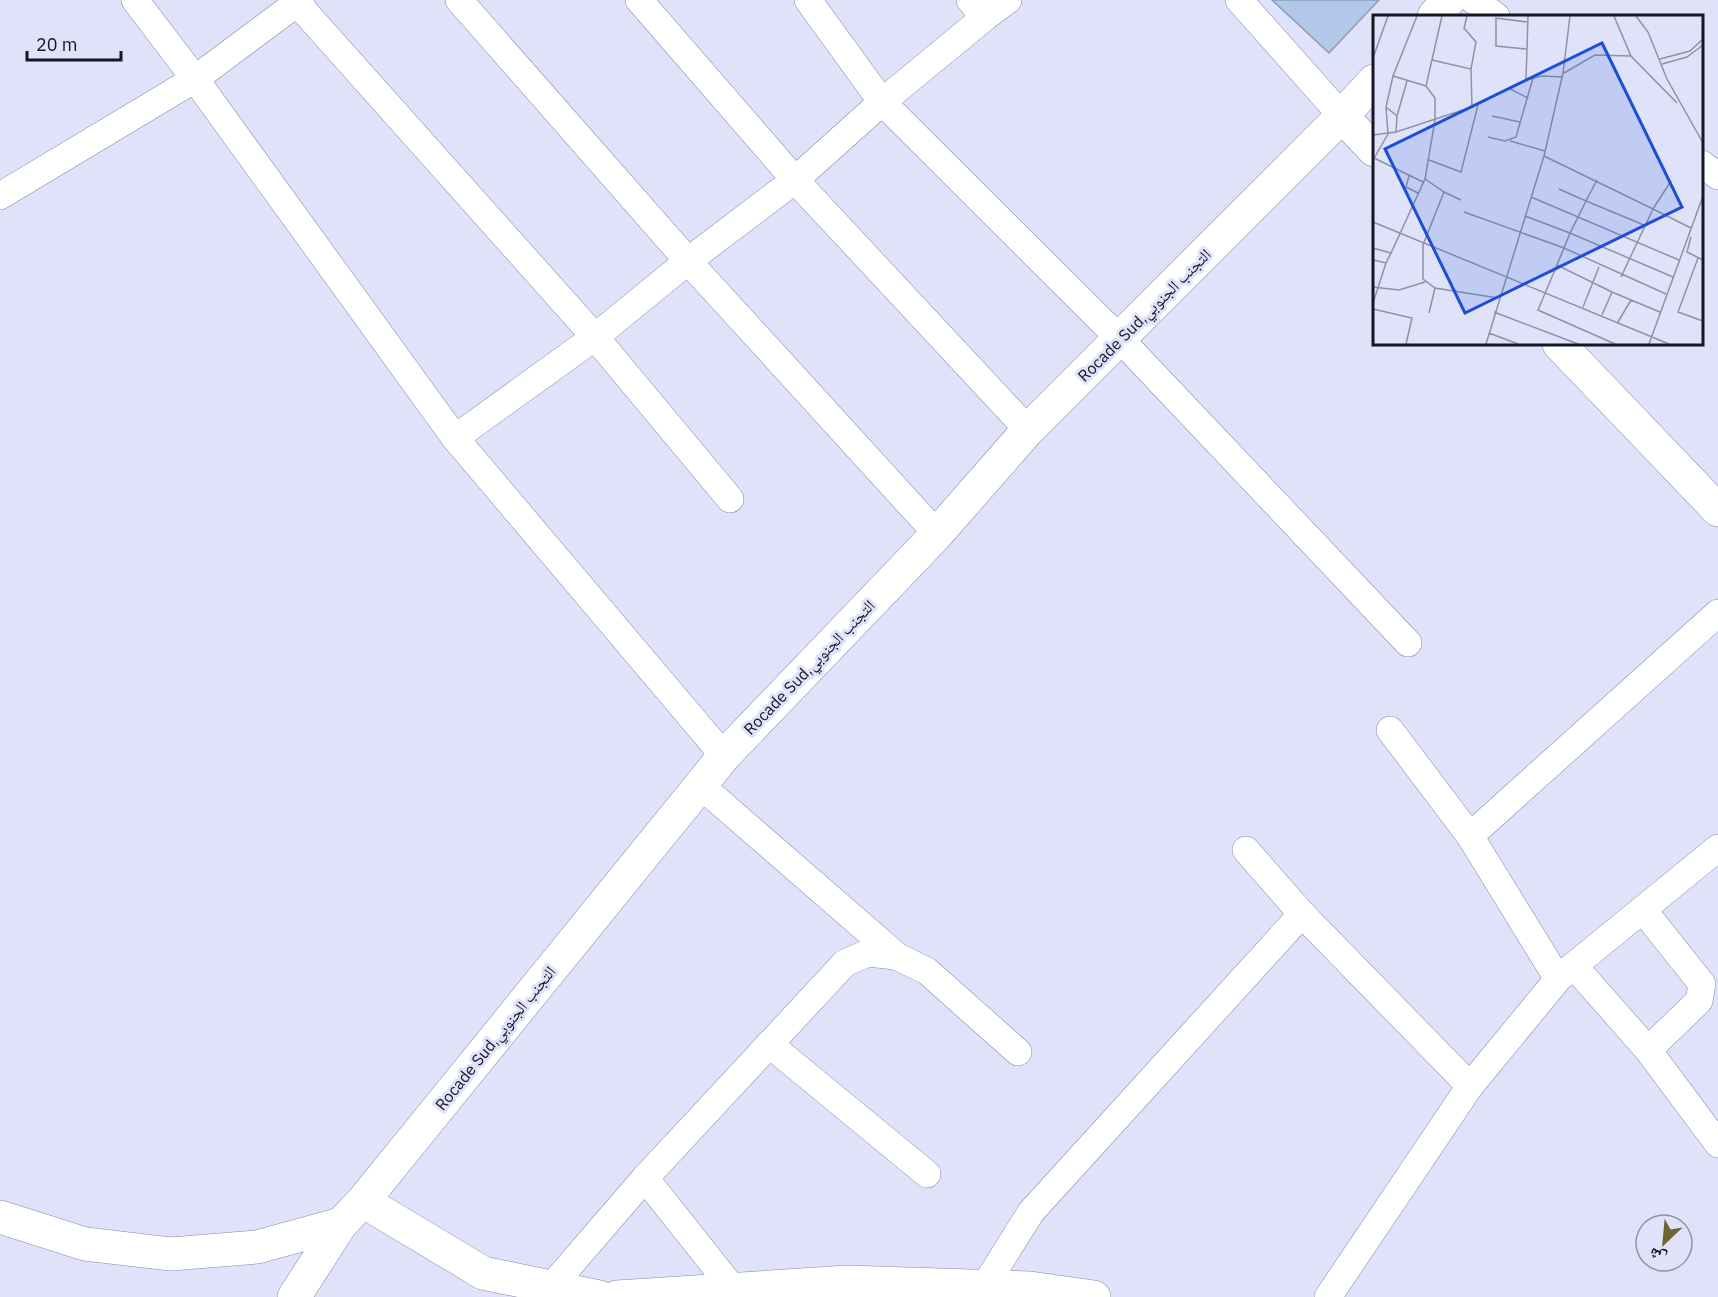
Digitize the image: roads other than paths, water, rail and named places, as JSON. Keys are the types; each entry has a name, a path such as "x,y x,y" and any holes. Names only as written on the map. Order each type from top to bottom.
{"main road":[{"path":"1435,15 1449,0"},
{"name":"Rocade Sud,التجنب الجنوبي","path":"294,1297 352,1212 723,756 937,534 1028,430 1342,116 1373,82"},
{"path":"1342,116 1373,149"},
{"path":"1560,345 1718,510"},
{"path":"0,1217 85,1244 171,1254 257,1247 352,1212 483,1274 599,1297"},
{"path":"616,1297 847,1282 984,1287 1028,1293 1094,1297"}],"street":[{"path":"135,0 195,79 455,438 723,756"},
{"path":"459,0 688,261 937,534"},
{"path":"639,0 795,180 1028,430"},
{"path":"808,0 882,102 1120,339 1408,643"},
{"path":"455,438 595,337 688,261 795,180 882,102 977,9 1008,0"},
{"path":"1239,0 1342,116"},
{"path":"1473,0 1495,15"},
{"path":"0,196 195,79 299,1 595,337 730,499"},
{"path":"1703,165 1718,176"},
{"path":"1470,836 1718,613"},
{"path":"1390,730 1470,836 1566,972 1648,1050 1718,1144"},
{"path":"700,785 898,957 927,971 1018,1052"},
{"path":"1328,1297 1470,1086 1566,972 1718,848"},
{"path":"1246,850 1302,914 1470,1086"},
{"path":"1643,910 1702,984 1700,1001 1648,1050"},
{"path":"984,1287 1030,1212 1302,914"},
{"path":"550,1287 645,1178 844,963 868,953 898,957"},
{"path":"769,1044 927,1174"},
{"path":"645,1178 733,1289"}]}
